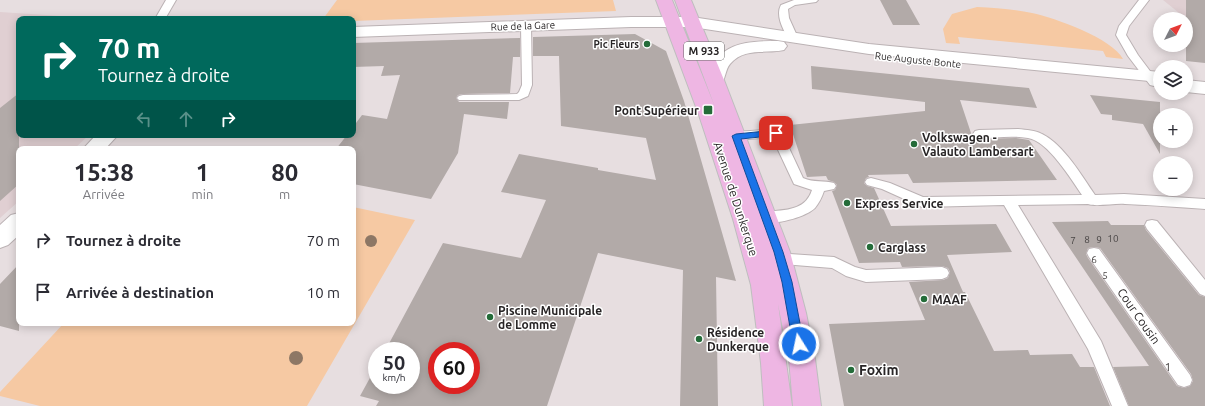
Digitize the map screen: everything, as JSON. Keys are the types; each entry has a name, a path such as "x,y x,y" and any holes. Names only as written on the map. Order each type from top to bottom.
{"main road":[{"name":"Avenue de Dunkerque","path":"664,0 684,27 715,80 781,260 787,282 802,360 807,406"},
{"name":"Avenue de Dunkerque","path":"683,0 684,27 709,115 744,219 763,284 769,322 778,406"}],"street":[{"name":"Rue de la Gare","path":"356,32 526,26 684,27"},
{"name":"Rue Auguste Bonte","path":"684,27 785,42 1153,80"},
{"path":"715,80 719,65 728,56 750,48 785,42"},
{"path":"1193,80 1205,81"},
{"path":"1193,87 1205,88"},
{"path":"96,146 105,138"},
{"path":"0,239 16,224"}],"lane":[{"path":"162,16 171,0"},
{"path":"785,42 784,7 794,3 812,0"},
{"path":"1144,0 1124,26 1121,35 1133,56 1153,77"},
{"path":"463,98 518,97 524,94 527,85 526,26"},
{"path":"736,136 776,133 798,181 804,184 825,187 805,210 766,218 744,219"},
{"path":"979,134 1033,135 1045,140 1053,148 1093,201"},
{"path":"871,182 886,186 922,202 1093,201 1124,199 1205,204"},
{"path":"1009,202 1095,346 1120,406"},
{"path":"1152,224 1205,290"},
{"name":"Cour Cousin","path":"1094,252 1184,380"},
{"path":"756,258 834,263 851,272 866,276 942,273"}],"shaded area":[{"path":"337,0 613,0 616,11 356,21 356,16 325,16"},
{"path":"1163,0 1205,0 1194,25 1193,12 1178,12"},
{"path":"977,7 1032,13 1054,19 1095,37 1117,51 1123,59 1106,57 1103,51 958,37 960,44 946,43 943,29 952,14"},
{"path":"0,12 61,16 16,16 16,138 86,138 77,146 16,146 16,204 0,218"},
{"path":"356,208 415,220 356,322"},
{"path":"61,326 353,326 307,406 40,406 0,396 0,392"}],"building":[{"path":"880,0 906,0 920,25 893,25"},
{"path":"1186,0 1205,0 1205,63 1186,60 1186,52 1193,52 1193,12 1186,12"},
{"path":"635,34 666,51 684,101 736,281 716,277 718,406 680,406 683,270 598,253 547,406 376,406 379,401 360,396 368,381 368,394 420,394 420,342 390,342 443,243 521,258 546,200 501,192 519,154 656,180 646,138 561,126 559,56 533,56 533,37"},
{"path":"520,38 520,57 513,57 510,93 463,94 458,95 456,98 459,102 509,102 507,119 464,114 458,153 431,199 356,185 356,146 338,146 345,138 356,138 356,123 362,115 387,119 400,75 381,76 384,66 356,67 356,43"},
{"path":"811,66 1029,88 1037,108 960,100 973,139 1016,138 1029,140 1057,180 913,183 908,174 868,175 869,177 866,178 864,183 867,186 874,188 891,226 996,224 1012,252 947,255 963,292 965,292 994,351 1028,350 1030,355 1072,354 1080,367 1094,367 1110,406 844,406 829,324 925,320 909,282 943,280 948,278 950,272 948,268 942,266 902,267 900,262 859,263 832,191 835,190 837,185 828,180 826,176 807,177 790,125 925,111 925,102 812,89"},
{"path":"16,95 16,138 19,138 19,146 16,146 16,187 0,201 0,108"},
{"path":"1090,95 1160,102 1160,108 1153,108 1153,142 1143,124 1112,120 1112,115 1101,114"},
{"path":"1157,148 1160,148 1160,154"},
{"path":"1108,221 1111,225 1144,225 1146,230 1199,295 1205,297 1205,406 1129,406 1113,367 1149,366 1052,222","holes":["1088,248 1100,248 1191,374 1193,381 1190,386 1184,388 1177,386 1088,258 1086,254"]},
{"path":"16,267 16,326 19,326 19,331 0,326 0,284"}],"place":[{"name":"Pic Fleurs","path":"647,44"},
{"name":"Pont Supérieur","path":"708,110"},
{"name":"Volkswagen - Valauto Lambersart","path":"914,144"},
{"name":"Express Service","path":"847,203"},
{"name":"Carglass","path":"870,247"},
{"name":"MAAF","path":"924,299"},
{"name":"Piscine Municipale de Lomme","path":"490,317"},
{"name":"Résidence Dunkerque","path":"699,339"},
{"name":"Foxim","path":"851,370"}],"route":[{"path":"776,133 736,136 778,252 787,282 799,344"}]}
